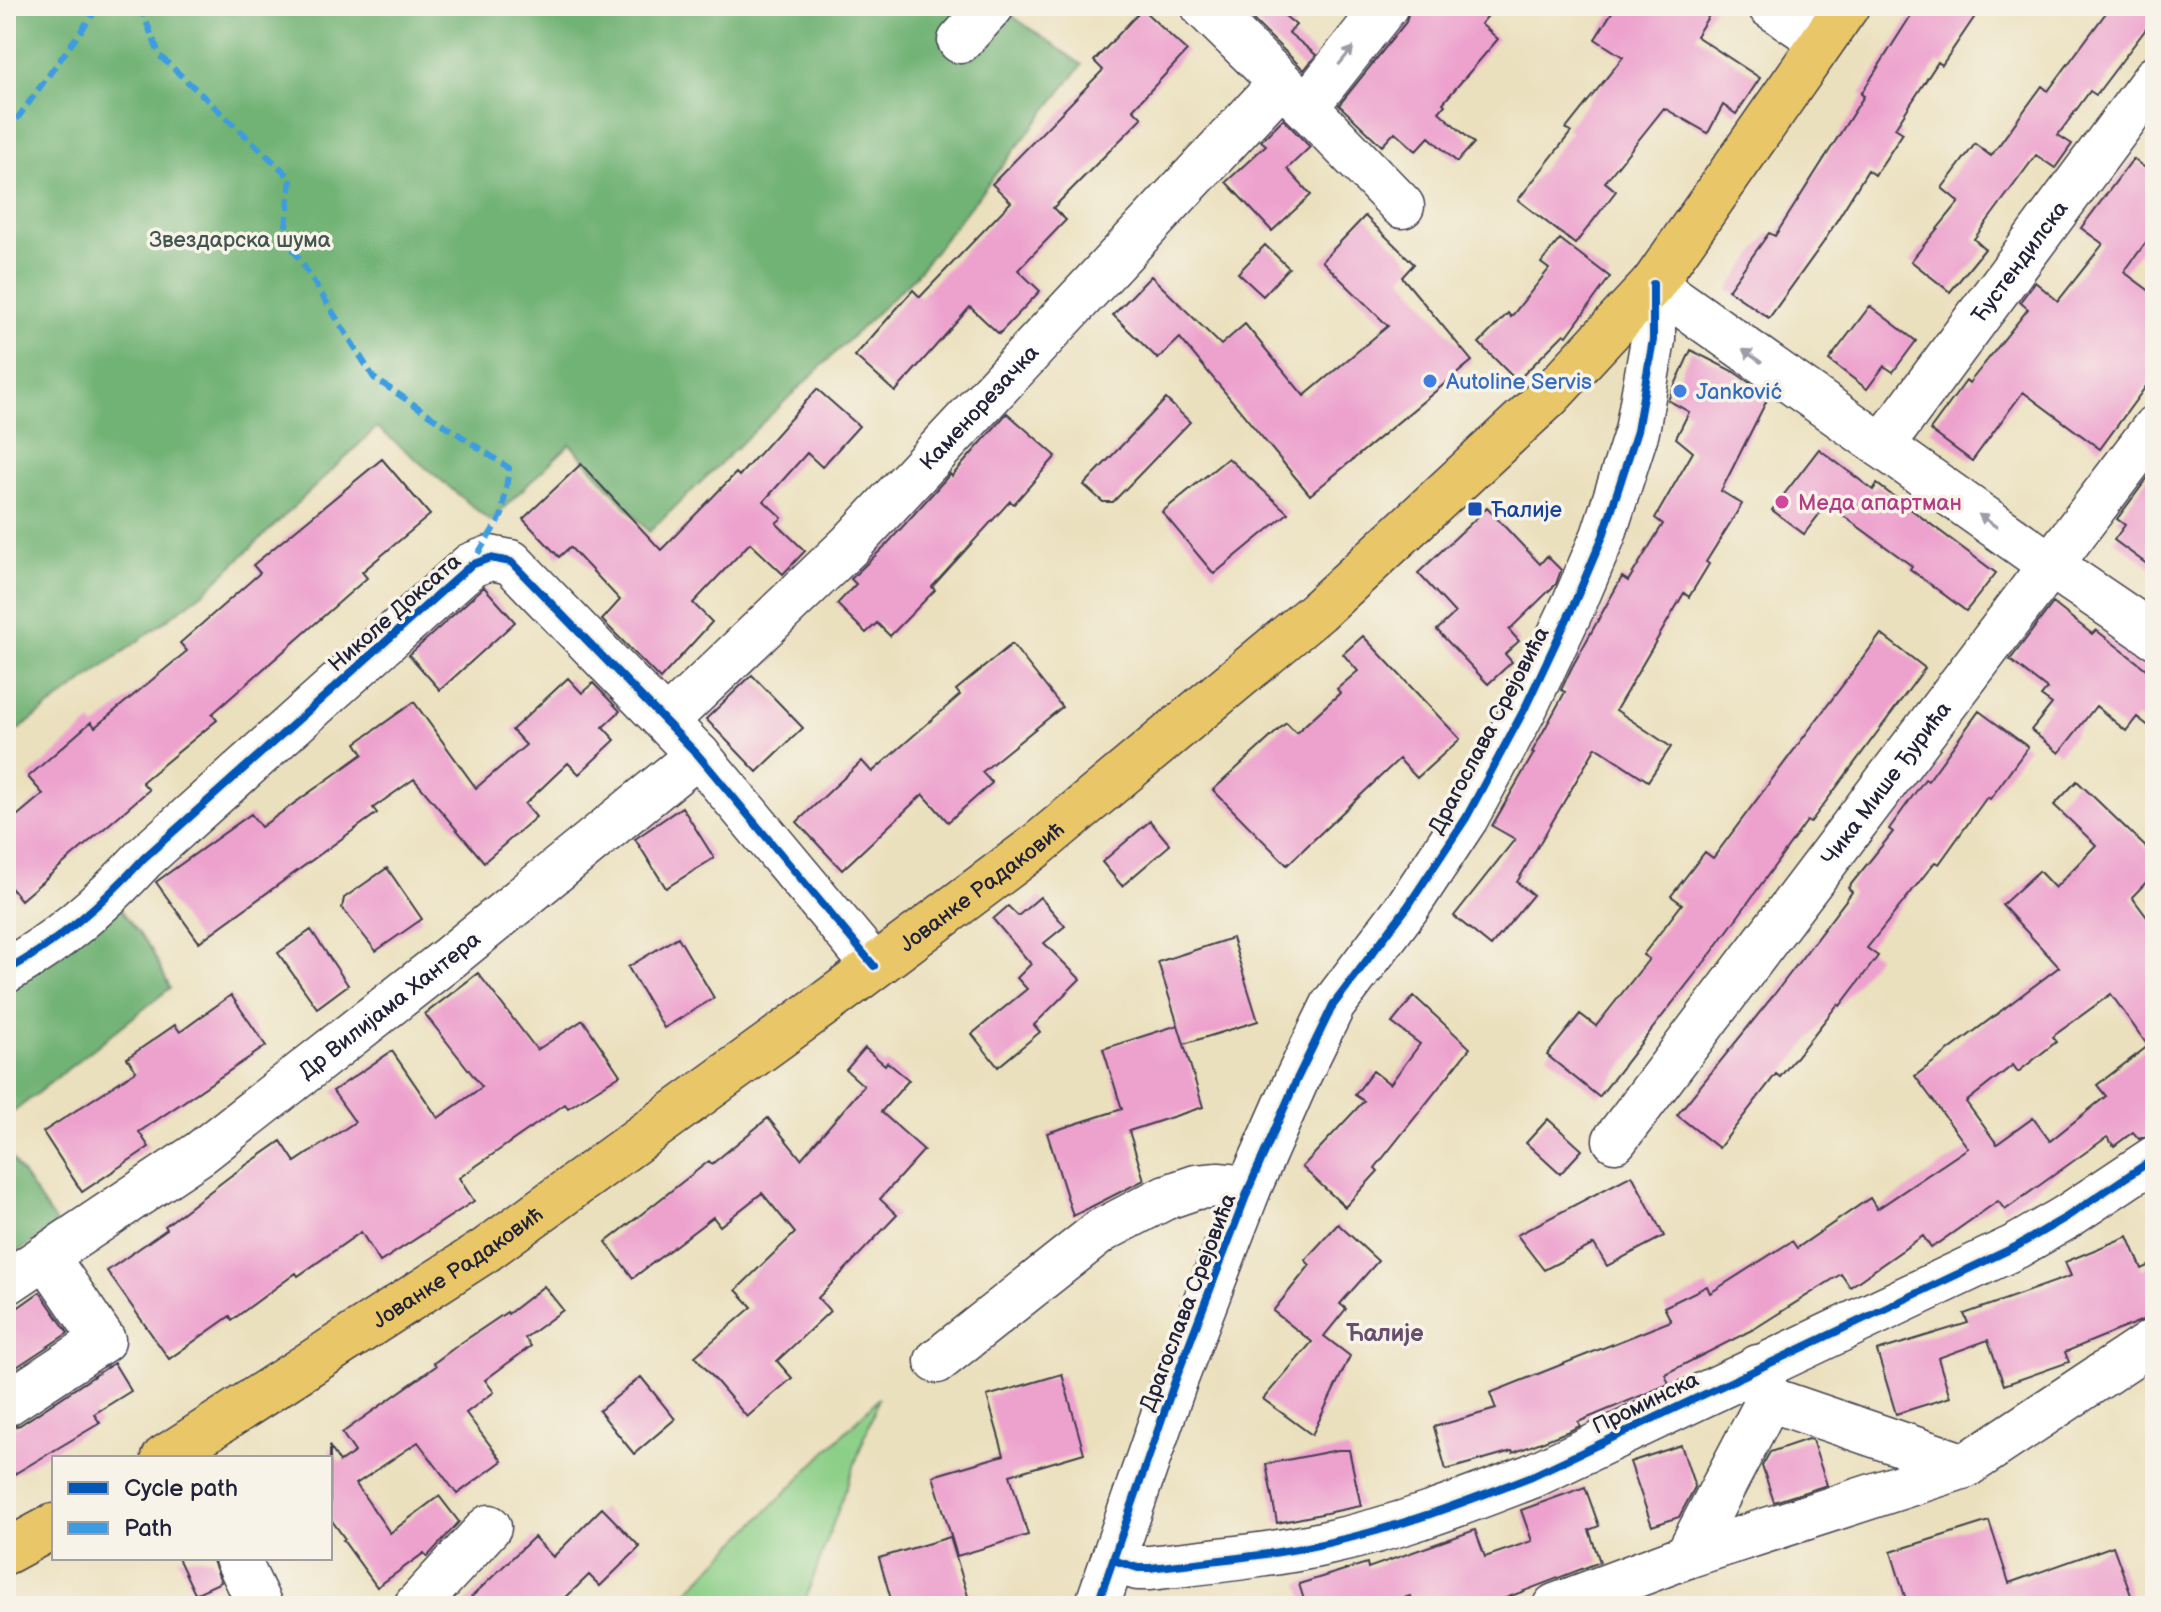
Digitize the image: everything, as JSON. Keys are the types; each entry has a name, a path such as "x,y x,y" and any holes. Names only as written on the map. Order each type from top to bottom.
{"main road":[{"path":"1653,284 1847,6"},
{"name":"Јованке Радаковић","path":"179,1454 486,1250 1036,846 1318,611 1549,396 1653,284"},
{"path":"6,1552 52,1527"}],"street":[{"path":"960,41 992,6"},
{"path":"1203,6 1402,206"},
{"name":"Каменорезачка","path":"667,720 849,546 1294,95 1386,6"},
{"path":"1770,6 1822,41"},
{"name":"Ћустендилска","path":"1882,446 2155,78"},
{"path":"1653,284 2155,636"},
{"name":"Драгослава Срејовића","path":"1097,1606 1175,1381 1249,1188 1333,1005 1408,906 1466,818 1524,710 1603,536 1637,431 1653,340 1653,284"},
{"name":"Чика Мише Ђурића","path":"1615,1140 2155,427"},
{"name":"Николе Доксата","path":"6,971 39,953 78,924 144,858 471,565 490,558 511,562 667,720 874,966"},
{"name":"Др Вилијама Хантера","path":"57,1248 200,1153 698,755"},
{"name":"Проминска","path":"1113,1560 1138,1568 1325,1544 1388,1527 1532,1476 1763,1383 2017,1246 2155,1158"},
{"path":"937,1361 1101,1231 1164,1198 1196,1187 1218,1185 1249,1188"},
{"path":"6,1283 57,1248 103,1340 6,1404"},
{"path":"1555,1606 1687,1556 1965,1466 2155,1340"},
{"path":"1687,1556 1763,1383 1965,1466"},
{"path":"416,1606 489,1527"},
{"path":"238,1560 260,1606"}],"green space":[{"name":"Звездарска шума","path":"6,6 998,6 1082,65 915,276 649,532 570,444 490,521 377,427 208,589 6,739"},
{"path":"110,895 151,949 170,988 6,1118 6,975"},
{"path":"6,1150 58,1226 6,1259"},
{"path":"879,1398 803,1606 673,1606"}],"building":[{"path":"1246,6 1273,6 1296,25 1289,33 1316,55 1304,70 1243,10"},
{"path":"1410,6 1496,6 1481,24 1498,39 1443,103 1445,105 1439,112 1474,143 1457,162 1429,137 1416,151 1395,132 1382,146 1339,105 1406,22"},
{"path":"1616,6 1715,6 1696,36 1760,78 1736,114 1723,105 1708,133 1664,108 1605,182 1616,191 1575,244 1518,200 1571,132 1566,129 1623,57 1595,39"},
{"path":"1917,6 1982,6 1942,65 1938,62 1895,128 1903,133 1875,175 1868,170 1823,243 1769,318 1728,290 1769,233 1775,236"},
{"path":"2111,6 2155,6 2155,17 2096,95 2090,91 2058,135 2072,144 2055,168 2036,155 1974,239 1985,249 1950,292 1911,261 1959,202 1942,188 1975,144 1991,156 2042,86 2048,91"},
{"path":"1142,9 1187,51 1133,109 1142,118 1053,208 1066,220 1018,270 1040,291 999,334 970,307 895,392 855,356 913,290 920,297 1011,202 992,184 1103,70 1094,61"},
{"path":"1283,119 1310,147 1287,169 1311,195 1272,231 1226,182 1266,145 1261,141"},
{"path":"2133,159 2155,175 2155,230 2124,272 2155,295 2155,374 2100,449 2023,392 1972,461 1930,430 1966,381 1969,383 2028,309 2020,302 2035,282 2058,301 2103,244 2081,228"},
{"path":"1365,216 1414,264 1402,277 1472,361 1310,495 1180,338 1158,359 1113,315 1151,276 1221,345 1245,324 1304,396 1388,326 1322,261"},
{"path":"1560,239 1610,277 1567,336 1564,334 1517,381 1479,343 1508,313 1511,317 1549,269 1541,263"},
{"path":"1265,245 1289,268 1263,296 1238,273"},
{"path":"1870,306 1916,341 1893,372 1884,366 1867,389 1829,360"},
{"path":"1691,350 1734,372 1769,396 1721,491 1742,504 1706,562 1709,564 1689,597 1684,593 1616,710 1671,747 1648,781 1596,747 1517,882 1533,895 1491,946 1454,916 1515,839 1492,826 1534,753 1565,692 1561,690 1572,667 1622,577 1628,581 1663,524 1655,518 1693,452 1676,438 1689,412 1668,400"},
{"path":"817,389 859,426 822,467 807,453 764,501 782,518 776,523 805,551 783,574 750,543 693,603 712,622 660,679 602,620 620,600 570,547 559,557 523,519 581,464 661,550 736,473 739,476"},
{"path":"1166,399 1190,422 1113,502 1103,502 1084,485"},
{"path":"1007,413 1056,456 1014,504 1010,501 932,587 935,590 890,636 877,623 866,633 837,604 856,584 851,579 950,474 952,476"},
{"path":"1819,449 1873,490 1877,484 1996,573 1966,611 1910,569 1912,566 1827,504 1804,534 1772,510"},
{"path":"1228,458 1288,513 1214,574 1162,512"},
{"path":"382,459 430,515 362,572 367,578 212,714 217,720 142,782 149,790 21,900 6,882 6,825 43,794 28,777 91,722 95,727 187,651 180,643 260,573 253,565"},
{"path":"2155,468 2155,570 2114,540 2125,525 2117,519"},
{"path":"1487,508 1540,564 1547,556 1561,570 1556,584 1509,630 1519,641 1505,654 1512,662 1488,684 1437,630 1455,613 1418,573"},
{"path":"484,587 515,622 440,690 409,655"},
{"path":"2053,603 2092,634 2096,630 2155,676 2155,731 2137,717 2126,731 2096,706 2059,753 2031,730 2052,704 2041,696 2047,689 2010,660"},
{"path":"1881,634 1925,668 1810,823 1807,821 1710,955 1599,1097 1547,1055 1580,1014 1596,1026 1649,959 1643,955 1682,904 1671,896 1705,852 1713,858"},
{"path":"1363,636 1460,739 1417,778 1399,759 1287,865 1213,790 1286,723 1296,733 1340,693 1337,689 1358,671 1343,654"},
{"path":"1012,644 1062,707 982,772 992,783 948,822 923,794 842,870 797,822 862,761 872,772 960,695 956,690"},
{"path":"752,675 803,728 757,772 706,719"},
{"path":"568,678 582,693 593,683 620,711 603,727 615,740 579,774 568,763 525,804 536,817 484,862 414,779 373,808 377,813 199,942 156,882 251,814 261,827 363,754 356,743 414,702 476,788 526,745 512,730"},
{"path":"1979,711 2028,747 1939,864 1935,862 1867,948 1878,956 1840,1006 1838,1004 1780,1077 1776,1074 1719,1148 1677,1115 1852,892 1848,888 1893,832 1889,829"},
{"path":"2077,781 2155,856 2155,873 2132,897 2155,928 2155,1133 2139,1139 2133,1132 2114,1146 2107,1137 2005,1210 1998,1201 1931,1248 1923,1236 1850,1287 1841,1274 1754,1329 1665,1374 1669,1384 1578,1422 1580,1426 1569,1431 1513,1453 1446,1470 1434,1427 1496,1409 1490,1393 1671,1321 1664,1307 1707,1286 1710,1293 1792,1241 1797,1248 1870,1198 1877,1209 1968,1148 1915,1076 2059,967 2002,905 2039,871 2055,888 2096,845 2054,805","holes":["2111,994 2148,1046 2097,1085 2106,1096 2050,1141 2033,1118 1997,1144 1966,1102 2013,1065 2018,1072 2056,1042 2052,1037"]},
{"path":"682,807 714,858 666,888 635,839"},
{"path":"1150,821 1170,845 1122,886 1102,862"},
{"path":"387,868 422,919 376,951 342,908 344,898"},
{"path":"1040,897 1065,926 1044,943 1080,979 1034,1025 1040,1032 998,1067 972,1034 1027,989 1017,978 1031,964 993,919 1008,906 1018,916"},
{"path":"311,930 348,985 317,1008 278,953"},
{"path":"678,937 714,998 664,1028 628,967"},
{"path":"1232,938 1258,1021 1184,1044 1158,962"},
{"path":"478,973 537,1050 583,1020 620,1075 568,1108 565,1104 459,1178 474,1201 380,1262 361,1232 169,1359 107,1271 281,1141 295,1162 355,1122 333,1091 392,1051 438,1118 482,1087 425,1014"},
{"path":"231,995 266,1046 139,1132 149,1147 82,1192 43,1132 136,1071 127,1058 175,1025 180,1032"},
{"path":"1414,996 1470,1048 1375,1168 1378,1171 1345,1207 1302,1167 1364,1101 1355,1095 1373,1071 1390,1084 1420,1044 1392,1023"},
{"path":"1178,1025 1203,1107 1129,1131 1144,1180 1073,1216 1047,1133 1122,1109 1103,1049"},
{"path":"865,1048 909,1080 881,1112 924,1150 880,1199 897,1215 818,1298 830,1311 777,1361 792,1378 747,1417 695,1356 752,1307 736,1290 795,1233 762,1193 720,1226 713,1217 633,1278 606,1242 709,1161 712,1164 768,1118 801,1159 864,1086 846,1070"},
{"path":"1548,1119 1582,1150 1560,1174 1526,1143"},
{"path":"1632,1175 1664,1236 1607,1266 1594,1244 1544,1270 1517,1235"},
{"path":"1338,1224 1378,1261 1340,1304 1346,1309 1324,1336 1350,1356 1312,1435 1263,1399 1312,1342 1273,1311 1310,1265 1305,1260"},
{"path":"2128,1236 2142,1269 2155,1263 2155,1315 2065,1352 2069,1362 2004,1385 1988,1340 1938,1358 1950,1397 1896,1414 1877,1351 1968,1323 1964,1314 2071,1276 2065,1262"},
{"path":"544,1286 563,1310 525,1338 531,1346 485,1380 494,1392 466,1413 502,1461 457,1494 418,1442 356,1484 390,1533 439,1496 459,1522 427,1557 424,1553 377,1587 332,1521 330,1447 340,1462 355,1452 342,1433 436,1366 434,1363 458,1345 508,1314"},
{"path":"40,1292 68,1333 6,1374 6,1316"},
{"path":"114,1363 131,1391 94,1414 100,1423 6,1479 6,1429 20,1425"},
{"path":"1062,1374 1084,1453 1010,1475 1028,1535 957,1556 933,1476 1004,1455 987,1396"},
{"path":"641,1377 675,1419 634,1454 599,1411"},
{"path":"1812,1440 1827,1485 1774,1502 1762,1466 1770,1452"},
{"path":"1681,1445 1695,1487 1679,1517 1652,1526 1630,1462"},
{"path":"1349,1450 1361,1506 1277,1523 1266,1464"},
{"path":"1585,1487 1599,1526 1589,1530 1600,1562 1485,1606 1414,1606 1410,1596 1379,1606 1306,1606 1299,1584 1367,1563 1368,1568 1475,1530 1485,1557 1532,1541 1521,1510"},
{"path":"602,1508 640,1547 600,1586 589,1575 557,1606 462,1606 534,1537 553,1557"},
{"path":"1989,1521 2009,1583 2113,1546 2135,1606 1908,1606 1891,1552"},
{"path":"950,1537 971,1606 893,1606 879,1558"},
{"path":"179,1560 213,1560 221,1582 195,1594"}],"marked path":[{"path":"6,134 99,6"},
{"path":"140,6 160,56 291,178 285,236 374,378 509,468 502,515 471,565"}],"cycle path":[{"path":"1097,1606 1175,1381 1249,1188 1297,1079 1333,1005 1408,906 1466,818 1524,710 1603,536 1637,431 1653,340 1653,284"},
{"path":"6,971 80,920 144,858 471,565 490,558 511,562 698,755 874,966"},
{"path":"1113,1560 1138,1568 1150,1568 1305,1548 1405,1522 1507,1486 2017,1246 2155,1158"}],"place":[{"name":"Autoline Servis","path":"1430,381"},
{"name":"Janković","path":"1680,391"},
{"name":"Меда апартман","path":"1782,502"},
{"name":"Ћалије","path":"1475,509"}],"district":[{"name":"Ћалије","path":"1385,1333"}]}
